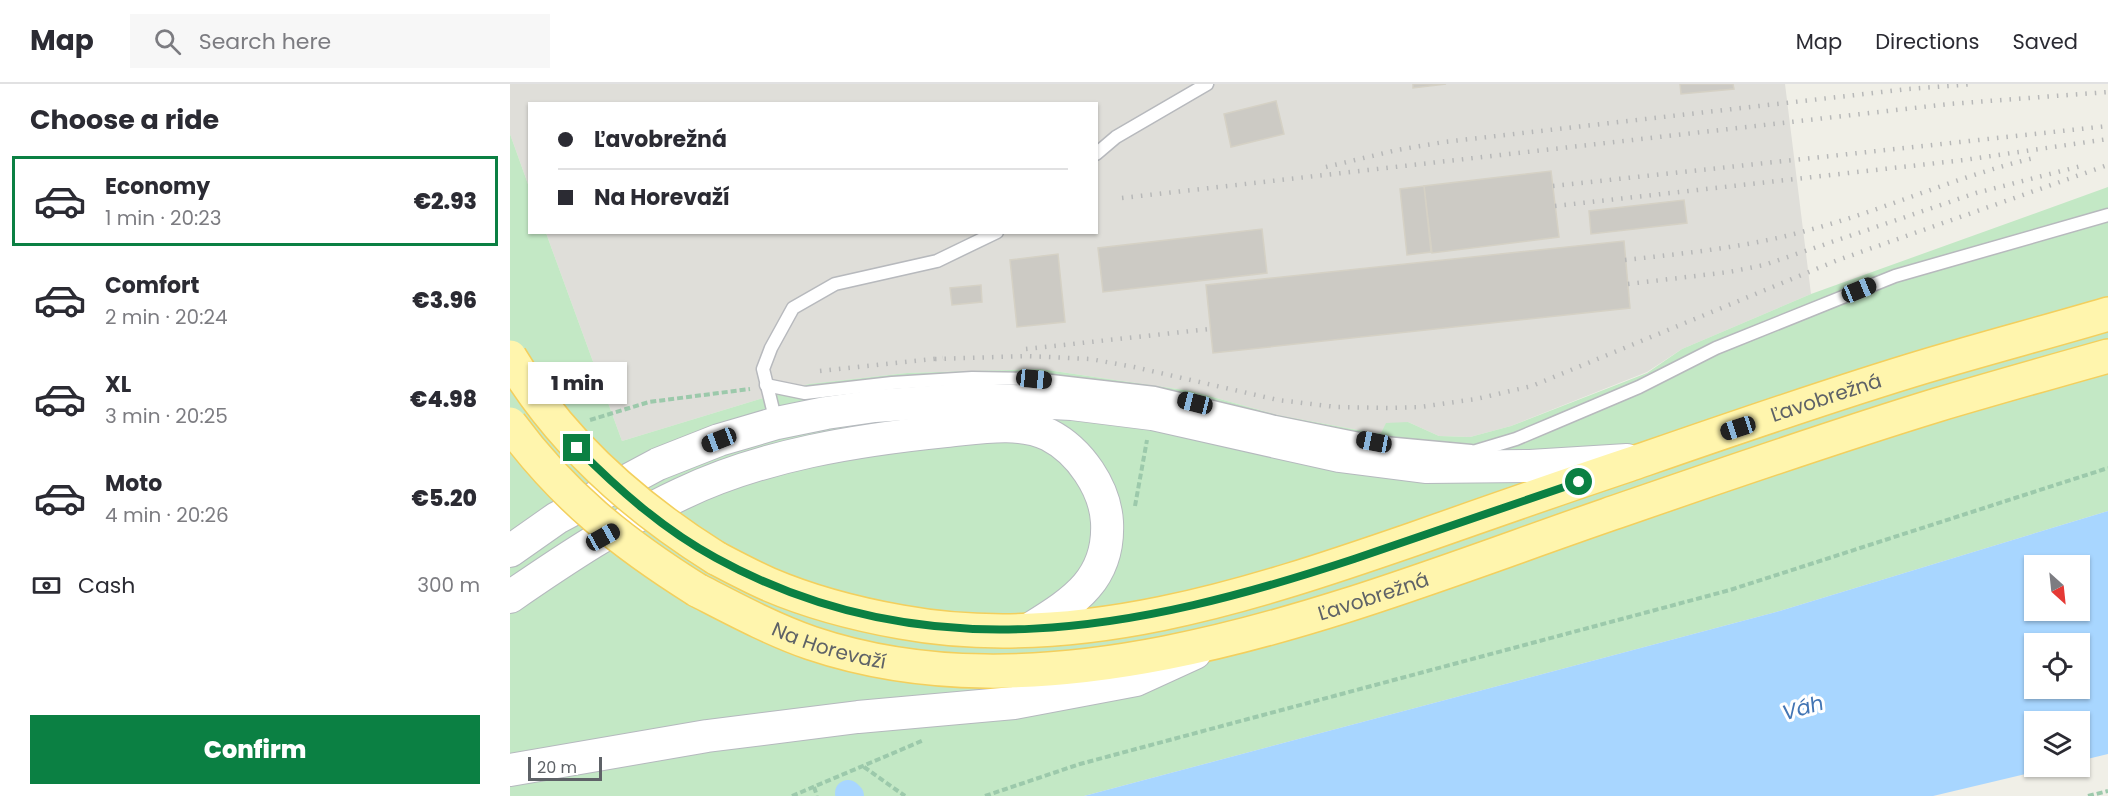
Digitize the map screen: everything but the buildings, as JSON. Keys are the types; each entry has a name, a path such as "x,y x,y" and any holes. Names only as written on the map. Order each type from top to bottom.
{"main road":[{"name":"Ľavobrežná","path":"510,357 554,421 604,475 632,500 716,558 771,585 829,606 882,618 967,629 1030,629 1077,626 1132,618 1232,596 1356,558 1646,458 1924,367 2108,314"},
{"name":"Ľavobrežná","path":"1221,641 1391,590 1738,470 1916,412 2108,356"},
{"path":"510,550 557,518 658,464 719,440 777,423 875,406 974,399 1072,404 1152,414 1339,456 1425,467 1530,466 1646,458"},
{"name":"Na Horevaží","path":"510,424 543,466 597,520 655,563 697,590 753,619 811,642 856,655 903,664 962,670 1037,670 1171,652 1221,641"},
{"path":"510,597 583,547 632,520 682,493 737,472 836,446 983,427 1020,427 1048,435 1074,453 1094,479 1106,511 1107,537 1101,564 1087,587 1068,606 1030,629"},
{"path":"510,770 708,736 858,717 1014,703 1136,680 1221,641"}],"lane":[{"path":"1098,152 1116,137 1208,84"},
{"path":"766,386 805,393 892,383 972,378 1034,379 1155,393 1275,422 1374,442 1469,453 1554,423 1639,387 1716,348 1895,276 2108,215"},
{"path":"777,423 763,369 771,348 793,308 835,284 938,261 993,234"}],"path":[{"path":"584,422 649,402 766,386"},
{"path":"1133,515 1149,429"},
{"path":"985,796 1080,764 1730,590 2108,468"},
{"path":"792,796 924,740"},
{"path":"864,766 905,796"},
{"path":"814,787 817,796"},
{"path":"2088,796 2108,791"}],"shaded area":[{"path":"510,84 1785,84 1811,294 1682,349 1647,372 1511,426 1470,437 1439,436 1408,422 1381,433 1374,433 1277,415 1191,391 1040,369 907,373 809,384 622,441 546,234 1098,234 1098,102 528,102 528,184 510,134"}],"green space":[{"path":"510,134 528,184 528,234 546,234 622,441 809,384 907,373 1040,369 1191,391 1277,415 1374,433 1381,433 1386,423 1408,422 1439,436 1470,437 1511,426 1647,373 1682,349 1811,294 2108,187 2108,511 1776,612 1084,796 510,796"}],"water":[{"name":"Váh","path":"2108,511 2108,754 2090,758 2090,711 2024,711 2024,774 1933,796 1084,796 1776,612"}],"waterway":[{"path":"848,793 851,796"}],"railway":[{"path":"1326,167 1397,150 1444,142 1908,89 1974,84"},
{"path":"1122,198 1949,104 2108,92"},
{"path":"1553,186 2108,126"},
{"path":"1555,206 1964,160 2108,139"},
{"path":"1625,260 1718,249 1786,236 1865,213 2005,165 2034,158"},
{"path":"1628,284 1729,272 1764,265 1976,193 2085,165"},
{"path":"935,359 1027,356 1090,359 1278,400 1336,407 1420,407 1476,399 1532,386 1838,260 2108,165"},
{"path":"1026,349 1210,329"},
{"path":"820,371 943,358"}],"route":[{"path":"577,448 632,500 679,536 716,558 771,585 829,606 903,622 967,629 1077,626 1181,609 1300,577 1579,482"}]}
